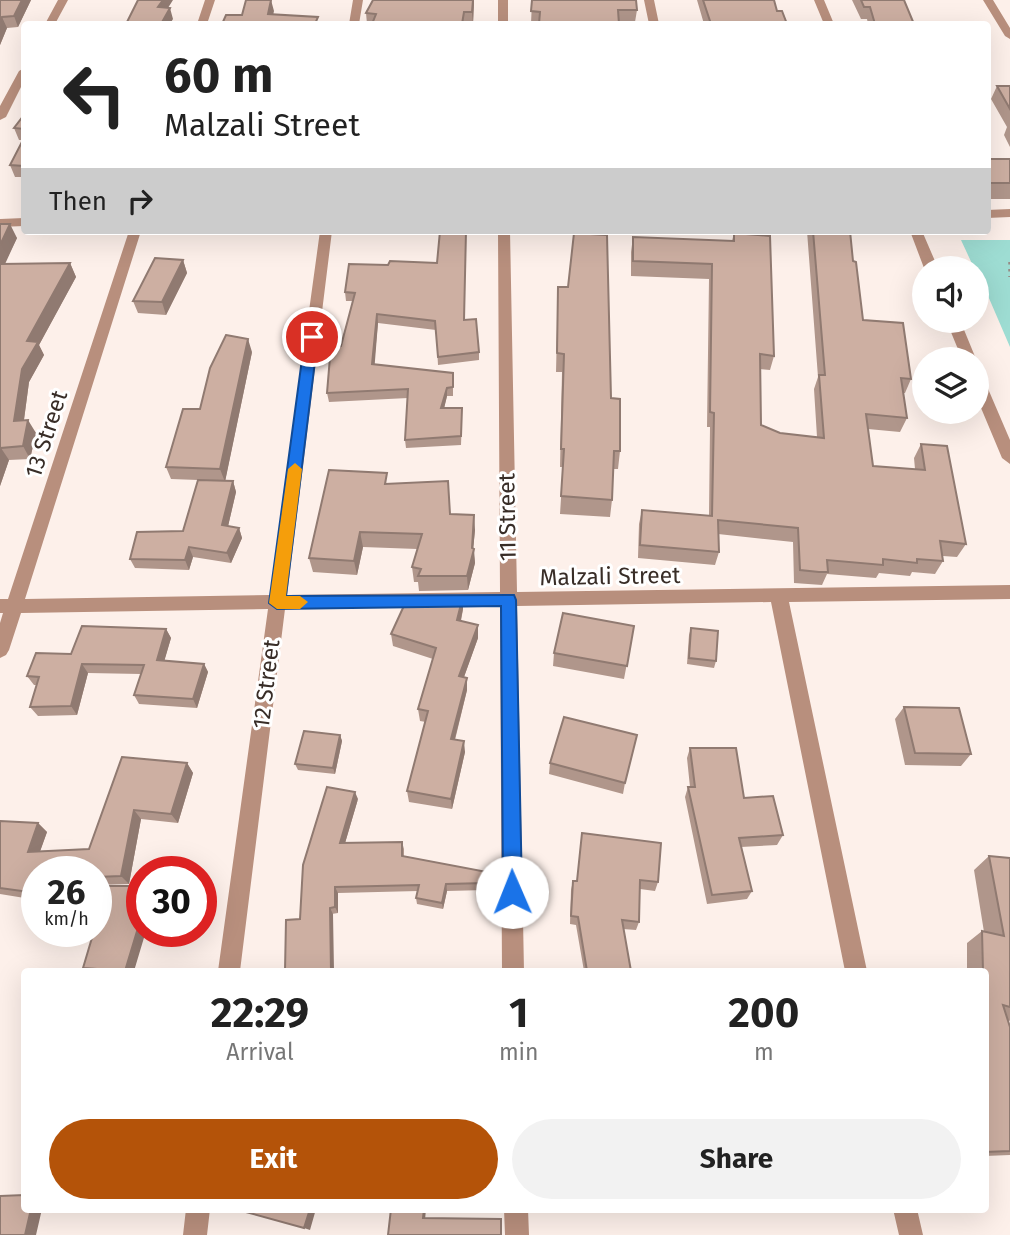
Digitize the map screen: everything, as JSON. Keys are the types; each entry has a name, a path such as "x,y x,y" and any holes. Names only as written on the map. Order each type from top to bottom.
{"street":[{"path":"52,21 63,0"},
{"path":"203,21 210,0"},
{"path":"354,21 358,0"},
{"path":"503,0 503,21"},
{"path":"649,0 653,21"},
{"path":"819,0 829,21"},
{"path":"988,0 1010,36"},
{"path":"0,117 21,77"},
{"path":"991,214 1010,213"},
{"path":"0,223 21,222"},
{"name":"13 Street","path":"0,650 7,606 134,235"},
{"name":"12 Street","path":"229,968 325,235"},
{"name":"11 Street","path":"504,235 513,968"},
{"path":"918,235 927,256"},
{"path":"989,408 1010,458"},
{"name":"Malzali Street","path":"7,606 1010,592"},
{"path":"779,597 855,968"},
{"path":"195,1235 198,1213"},
{"path":"516,1213 517,1235"},
{"path":"906,1213 911,1235"}],"path":[{"path":"1010,262 1010,277"}],"water":[{"path":"961,240 1010,240 1010,347 989,298 989,256 968,256"}],"building":[{"path":"0,0 22,0 14,16 2,17 0,22"},
{"path":"138,0 163,0 158,7 170,8 163,21 128,21"},
{"path":"246,0 271,0 268,14 318,17 316,21 223,21 226,15 242,15"},
{"path":"373,0 473,0 472,12 464,12 462,21 373,21 376,14 366,13"},
{"path":"532,0 636,0 637,10 618,10 619,21 539,21 540,12 531,11"},
{"path":"703,0 774,0 777,11 782,11 786,21 710,21"},
{"path":"861,0 904,0 913,21 874,21 870,7 864,7"},
{"path":"997,86 1010,86 1010,109"},
{"path":"21,119 21,129 14,128"},
{"path":"21,144 21,166 10,165"},
{"path":"991,159 1010,159 1010,183 991,183"},
{"path":"0,224 10,224 0,245"},
{"path":"440,235 466,235 464,320 476,319 479,352 438,357 435,321 377,314 372,364 453,373 453,387 447,388 441,408 462,408 461,436 405,440 408,389 327,393 331,345 341,346 355,293 345,292 349,264 388,265 390,261 437,263"},
{"path":"574,235 607,235 611,398 620,399 620,451 614,451 612,500 561,496 564,354 557,353 558,287 568,287"},
{"path":"734,235 770,236 774,356 760,354 761,425 780,433 824,438 819,375 825,375 813,235 850,235 863,320 903,323 911,379 901,378 907,418 866,414 873,466 925,470 921,444 947,446 966,544 940,541 943,561 917,559 917,563 883,559 883,565 827,560 828,572 800,570 798,528 718,520 719,552 640,545 642,510 712,516 712,264 633,261 633,237 734,241"},
{"path":"155,258 183,260 162,302 133,301"},
{"path":"70,263 27,341 38,342 22,369 14,421 28,420 23,446 1,448 0,451 0,264"},
{"path":"226,335 248,339 220,469 166,467 183,409 200,409 210,368"},
{"path":"329,470 387,473 385,484 448,481 450,514 474,515 474,549 467,576 418,576 421,569 412,567 422,534 360,532 354,561 309,558"},
{"path":"198,480 233,481 222,525 239,528 227,553 189,547 185,560 130,559 137,532 183,531"},
{"path":"463,596 457,620 478,625 459,676 467,678 451,739 464,741 451,799 407,791 428,711 418,709 436,648 391,634 408,597"},
{"path":"563,613 634,626 627,666 554,653"},
{"path":"82,626 166,629 157,660 204,664 193,699 134,695 144,665 82,664 71,706 30,707 39,677 27,676 36,653 71,654"},
{"path":"691,628 718,631 716,661 689,658"},
{"path":"904,707 959,708 971,754 915,753"},
{"path":"564,717 637,735 625,783 550,763"},
{"path":"304,731 340,735 333,768 295,764"},
{"path":"690,748 736,748 744,798 773,796 783,835 739,838 752,891 712,895 688,787 695,787"},
{"path":"122,757 187,763 171,814 134,810 121,876 112,876 112,856 21,856 21,891 0,888 0,821 38,823 28,852 89,849"},
{"path":"327,787 355,792 340,843 402,842 402,856 487,872 486,883 446,884 442,903 416,898 419,885 335,887 335,907 330,908 331,968 285,968 286,920 300,919 303,865"},
{"path":"582,833 661,843 658,882 640,880 639,922 622,920 630,968 586,968 578,917 571,916 573,881 577,881"},
{"path":"989,856 1010,858 1010,1007 1003,1005 1010,1027 1010,1151 989,1152 989,968 983,968 982,931 1004,936"},
{"path":"112,886 126,886 126,947 132,947 126,968 83,968 89,947 112,947"},
{"path":"21,1195 21,1213 30,1213 25,1235 0,1235 0,1196"},
{"path":"250,1213 309,1213 304,1228"},
{"path":"391,1213 424,1213 423,1218 501,1219 501,1235 388,1235"}],"slow traffic":[{"path":"295,469 277,603 300,602"}],"route":[{"path":"312,337 277,603 509,600 512,892"}]}
